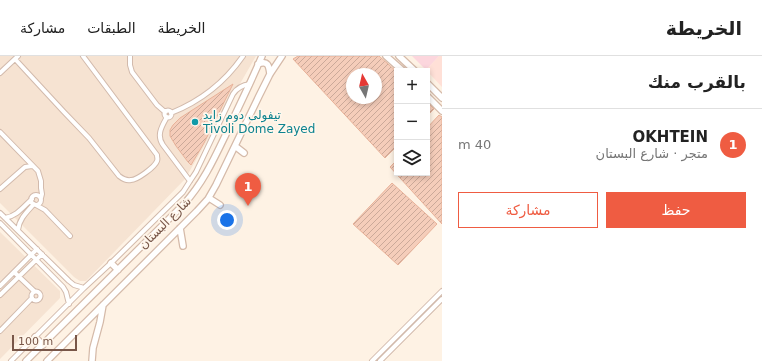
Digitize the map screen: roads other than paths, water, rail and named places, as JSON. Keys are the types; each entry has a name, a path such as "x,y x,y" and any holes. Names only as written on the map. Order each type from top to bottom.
{"street":[{"path":"0,73 16,58 99,149 119,176 125,180 136,179 157,162 157,155 83,56"},
{"path":"130,56 132,72 165,112 167,117"},
{"path":"190,181 163,145 160,139 160,130 171,113 194,102 208,93 227,76 243,56"},
{"name":"شارع البستان","path":"26,361 184,204 198,187 206,174 250,84 262,56"},
{"name":"شارع البستان","path":"47,361 201,208 209,198 270,74 282,56"},
{"path":"386,56 399,68"},
{"path":"399,56 412,68"},
{"path":"258,64 267,64 269,66 270,74"},
{"path":"11,361 178,197 190,181 233,94 239,87 250,84"},
{"path":"430,86 442,98"},
{"path":"430,99 442,111"},
{"path":"165,112 169,110 171,113"},
{"path":"0,132 38,171 41,181 40,188 42,194 40,203 35,204 22,218 18,230"},
{"path":"235,146 244,153"},
{"path":"25,158 25,166"},
{"path":"0,190 25,166 32,166"},
{"path":"5,218 17,213 40,188"},
{"path":"33,197 39,196 45,210"},
{"path":"33,197 32,202 45,210 70,236"},
{"path":"209,198 220,205"},
{"path":"0,213 74,285 84,288"},
{"path":"0,223 63,286 69,304"},
{"path":"180,228 183,246"},
{"path":"0,286 37,249"},
{"path":"0,295 42,254"},
{"path":"111,263 118,270"},
{"path":"14,272 34,291 38,291 41,295 37,300 32,298"},
{"path":"0,331 32,298 31,296 34,291"},
{"path":"372,361 442,291"},
{"path":"379,354 383,360 442,300"},
{"path":"432,301 436,305"},
{"path":"92,361 92,348 100,322 103,305"},
{"path":"422,311 426,316"},
{"path":"35,337 43,345"}],"place":[{"name":"تيفولى دوم زايد Tivoli Dome Zayed","path":"195,122"},
{"name":"OKHTEIN","path":"248,206"}]}
